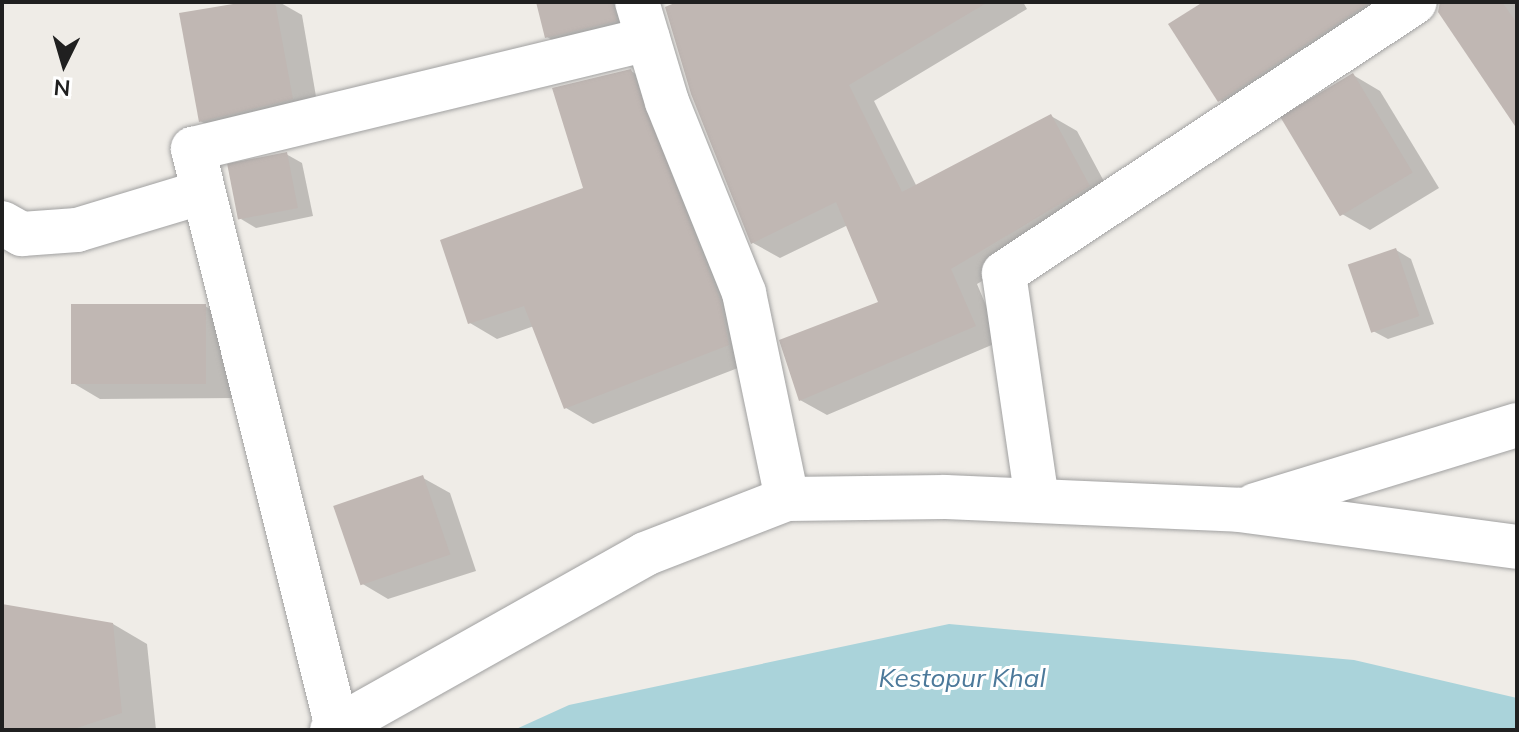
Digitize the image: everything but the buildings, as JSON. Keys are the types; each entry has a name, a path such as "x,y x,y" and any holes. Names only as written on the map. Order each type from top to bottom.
{"street":[{"path":"1037,500 1004,273 1415,2"},
{"path":"787,499 744,293 667,102 642,21 193,149 334,729 645,554 787,499 1037,500 1240,510 1517,547"},
{"path":"2,223 22,234 77,230 203,192"},
{"path":"1240,510 1517,425"}],"water":[{"name":"Kestopur Khal","path":"949,624 1354,660 1517,698 1517,730 514,730 569,705"}]}
